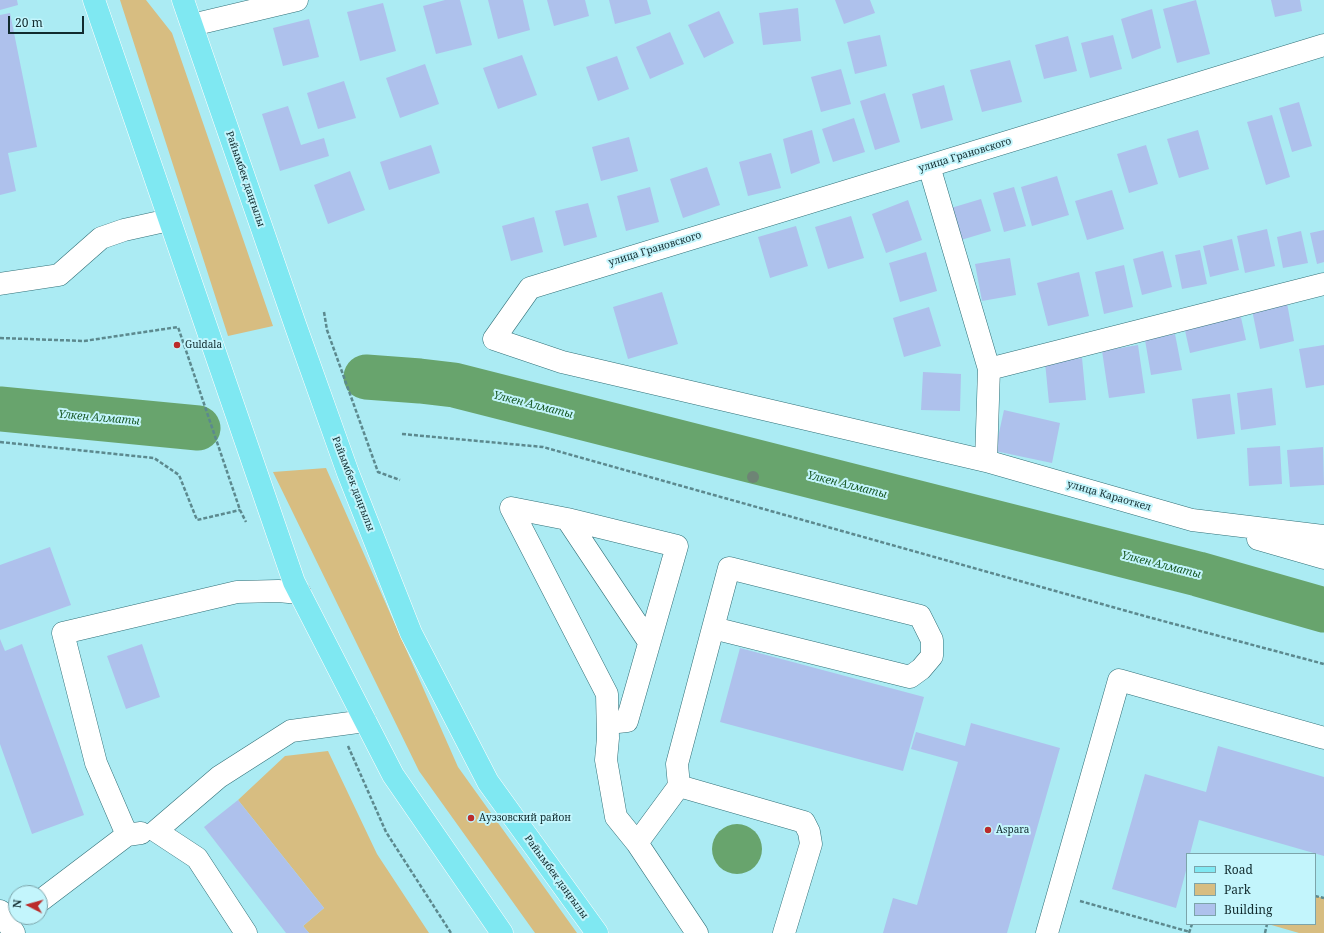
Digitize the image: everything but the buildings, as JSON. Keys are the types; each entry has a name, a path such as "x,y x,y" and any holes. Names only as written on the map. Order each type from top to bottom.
{"main road":[{"path":"94,0 297,588 393,775 501,932"},
{"name":"Райымбек даңғылы","path":"183,0 301,342 348,473 411,633 488,782 597,933"}],"street":[{"path":"192,25 297,0"},
{"name":"улица Грановского","path":"986,461 562,362 494,339 530,288 1324,45"},
{"path":"929,166 989,369 986,461"},
{"path":"0,284 59,275 101,238 124,230 169,220"},
{"path":"989,369 1324,284"},
{"name":"улица Караоткел","path":"986,461 1192,520 1324,536"},
{"path":"608,723 627,721 677,546 567,519 511,508 607,694 608,738 606,760 616,817 637,843 698,933"},
{"path":"567,519 649,642"},
{"path":"1192,520 1324,558"},
{"path":"637,843 679,786 677,764 712,628 729,568 920,616 932,640 932,656 921,669 910,677 712,628"},
{"path":"127,835 96,763 63,633 237,592 278,591 297,588"},
{"path":"1047,933 1119,680 1324,738"},
{"path":"48,895 127,835 156,831 219,777 291,731 366,721"},
{"path":"679,786 804,822 809,832 811,844 784,933"},
{"path":"156,831 197,858 246,933"}],"path":[{"path":"324,312 328,330 378,472 400,480"},
{"path":"0,338 84,341 178,327 240,510 198,520 179,475 154,458 0,442"},
{"path":"402,434 543,447 1141,615 1324,664"},
{"path":"1058,895 1189,932"}],"green space":[{"path":"120,0 146,0 172,33 273,326 228,336"},
{"path":"326,468 458,767 577,933 535,933 419,771 273,472"},
{"path":"328,751 377,854 429,933 309,933 303,926 324,908 238,800 285,756"},
{"path":"1316,896 1324,898 1324,933 1299,933 1271,925 1316,925"}],"shaded area":[{"path":"732,824 742,824 755,831 762,844 762,854 755,867 742,874 732,874 723,870 716,863 712,854 712,844 716,835 723,828"}],"waterway":[{"name":"Үлкен Алматы","path":"366,377 454,385 1198,574 1324,610"},
{"name":"Үлкен Алматы","path":"0,409 198,428"}],"place":[{"name":"Guldala","path":"177,345"},
{"name":"Ауэзовский район","path":"471,818"},
{"name":"Aspara","path":"988,830"}]}
